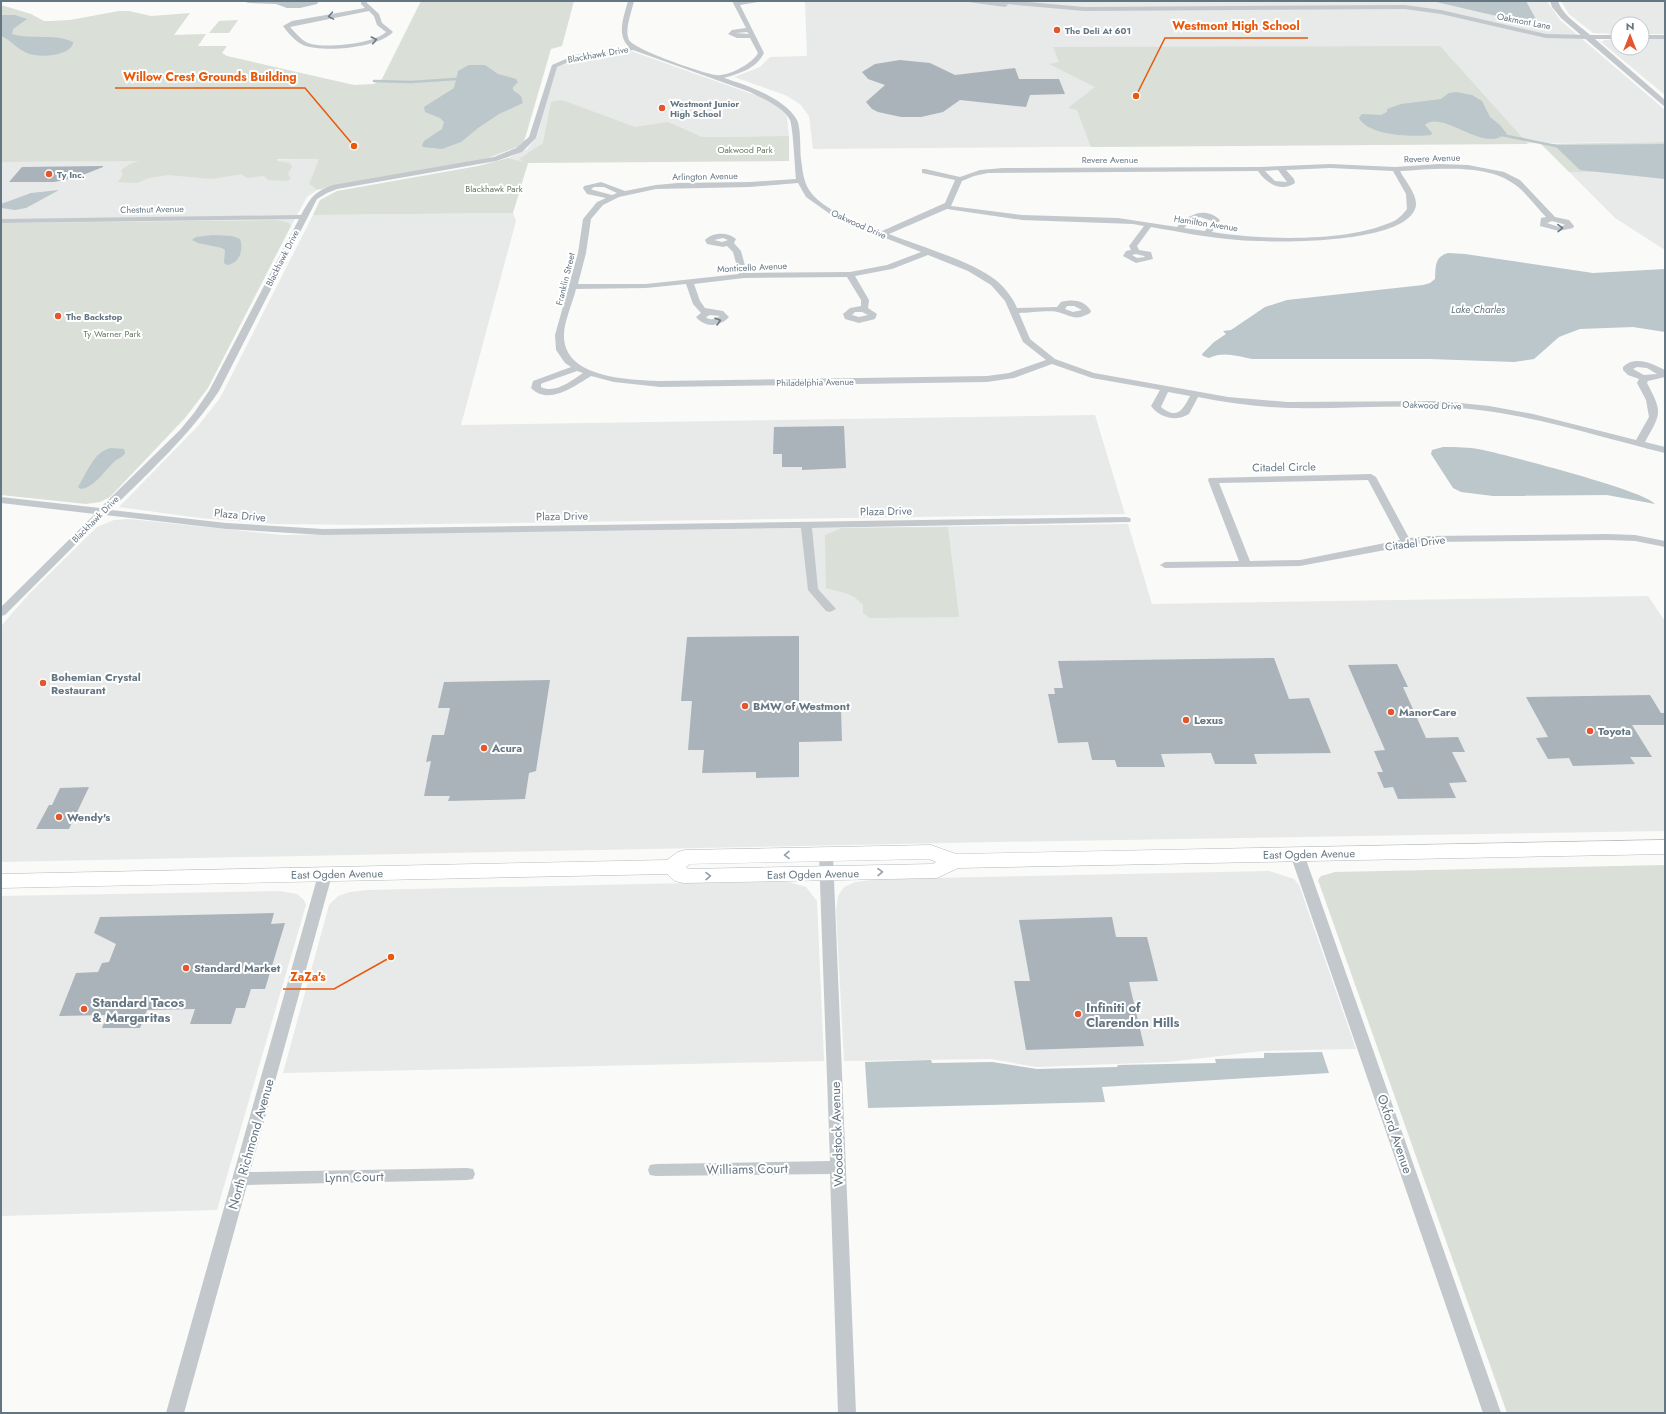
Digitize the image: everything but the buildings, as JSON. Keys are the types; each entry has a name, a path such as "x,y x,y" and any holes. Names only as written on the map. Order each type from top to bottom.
{"main road":[{"name":"East Ogden Avenue","path":"1,881 672,867 683,876 827,864 937,871 954,860 1665,847"}],"street":[{"path":"364,1 364,4 378,15 378,24 389,30 389,35 375,40 343,46 319,47 303,43 286,26 292,23 370,9"},
{"path":"631,1 625,35 627,42 635,48"},
{"path":"716,78 746,68 757,61 761,53 735,2 761,1"},
{"name":"Oakmont Lane","path":"964,1 1096,12 1428,10"},
{"name":"Oakmont Lane","path":"998,1 1084,9 1398,7 1428,10 1540,35 1561,38 1610,37"},
{"path":"1554,1 1556,7 1564,16 1665,104"},
{"path":"749,30 734,31 730,34 737,36 753,36"},
{"path":"1650,37 1665,37"},
{"name":"Oakwood Drive","path":"635,48 661,60 716,78 771,99 789,113 794,121 800,181 809,195 826,209 840,217 971,269 994,283 1009,300 1015,311 1018,325 1026,340 1052,361 1092,374 1194,395 1228,400 1288,405 1420,404 1462,406 1522,415 1665,450"},
{"name":"Blackhawk Drive","path":"1,613 183,432 207,402 314,198 330,189 484,162 513,153 525,146 532,138 554,66 575,57 635,48"},
{"name":"Revere Avenue","path":"961,179 982,172 1009,170 1260,169 1330,166 1395,169 1449,166 1489,170 1517,182 1552,219"},
{"path":"1260,169 1273,184 1282,185 1291,183 1290,179 1280,168"},
{"name":"Hamilton Avenue","path":"946,207 1006,216 1093,219 1149,224 1236,238 1278,240 1346,236 1382,229 1407,216 1412,206 1411,198 1395,169"},
{"path":"925,171 961,179"},
{"path":"881,234 946,207 952,199 957,183 961,179"},
{"name":"Arlington Avenue","path":"612,197 624,193 669,186 740,185 800,181"},
{"path":"612,197 590,192 587,188 594,184 604,184 624,193"},
{"name":"Franklin Street","path":"577,368 562,354 558,342 574,287 588,218 593,210 612,197"},
{"path":"1179,229 1187,218 1195,215 1211,217 1216,220 1207,234"},
{"name":"Chestnut Avenue","path":"1,221 304,217"},
{"path":"1136,252 1133,246 1149,224"},
{"path":"730,243 736,251 744,276"},
{"name":"Monticello Avenue","path":"574,287 646,286 690,283 744,276 850,274 889,266 928,252"},
{"path":"850,274 865,300 865,307 863,309"},
{"path":"690,283 696,302 703,310 707,312"},
{"path":"1015,311 1060,309"},
{"name":"Philadelphia Avenue","path":"577,368 621,382 660,384 975,380 1011,376 1052,361"},
{"path":"577,368 540,381 536,383 536,388 543,392 556,391 590,373"},
{"path":"1639,444 1654,417 1651,400 1642,383 1644,378"},
{"path":"1165,389 1156,406 1161,412 1169,414 1183,414 1187,411 1194,395"},
{"name":"Citadel Circle","path":"1246,564 1213,480 1371,477 1406,542"},
{"name":"Plaza Drive","path":"1,500 260,529 323,532 1126,520"},
{"path":"806,524 813,590 830,609"},
{"name":"Citadel Drive","path":"1165,565 1300,563 1428,539 1608,536 1635,538 1665,544"},
{"name":"Oxford Avenue","path":"1297,854 1492,1413"},
{"name":"Woodstock Avenue","path":"827,864 847,1413"},
{"name":"North Richmond Avenue","path":"175,1413 325,875"},
{"name":"Williams Court","path":"656,1170 838,1167"},
{"name":"Lynn Court","path":"241,1179 467,1174"}],"shaded area":[{"path":"805,1 1547,1 1560,20 1665,110 1665,142 813,149 809,116 800,104 785,95 734,77 760,67 770,57 807,56"},
{"path":"1561,1 1665,1 1665,34 1650,34 1650,16 1610,16 1610,34 1593,33 1569,14"},
{"path":"1650,39 1665,39 1665,95 1618,56 1650,56"},
{"path":"1610,40 1610,49 1601,42"},
{"name":"Westmont Junior High School","path":"631,51 769,100 782,110 787,117 789,136 702,137 528,163 508,158 527,149 537,137 555,69 559,66 586,57"},
{"path":"320,159 309,184 317,190 307,197 291,226 278,220 1,223 1,162"},
{"path":"1569,172 1665,172 1665,250 1615,218"},
{"path":"513,213 516,221 461,425 1095,415 1125,514 363,525 276,524 200,518 119,507 198,426 220,398 313,215"},
{"path":"130,519 282,535 1128,524 1152,604 1648,596 1665,621 1665,831 995,842 1,862 1,626 30,593 97,527 114,520"},
{"path":"1269,871 1294,879 1299,885 1356,1049 1263,1051 1168,1062 1036,1067 991,1059 844,1061 836,911 838,896 844,887 855,882 879,879"},
{"path":"775,881 789,882 806,887 817,901 824,1061 283,1073 329,905 338,896 350,892 368,890"},
{"path":"280,891 297,894 304,900 306,905 217,1210 1,1216 1,896"}],"green space":[{"path":"421,1 574,1 562,46 551,49 524,141 517,147 483,160 317,190 309,184 319,159 277,159 277,161 290,163 292,167 288,174 291,179 287,181 268,180 264,176 246,178 242,174 212,179 168,175 149,178 137,183 118,182 123,174 121,170 130,164 139,161 1,162 1,5 31,14 44,21 70,20 119,11 129,11 151,16 190,13 174,35 206,34 198,46 227,46 222,53 227,56 354,85 374,84 382,79"},
{"path":"238,20 229,33 209,33 219,21"},
{"path":"1440,46 1528,144 1091,147 1077,110 1068,108 1095,87 1049,64 1059,62 1053,47"},
{"path":"562,100 635,127 668,122 702,137 789,136 789,161 528,163 513,213 313,215 320,200 337,191 478,166 508,158 525,162 519,159 543,143 551,102"},
{"path":"1665,142 1665,172 1569,172 1541,144"},
{"name":"Ty Warner Park","path":"278,220 289,223 291,226 208,388 185,418 110,497 100,502 86,504 1,495 1,223"},
{"path":"948,527 959,617 870,618 863,613 863,605 855,598 826,588 825,535 842,528"},
{"path":"1665,865 1665,1413 1507,1413 1318,880 1321,876 1335,872"}],"water":[{"path":"242,1 319,1 317,4 300,8 287,8 276,4 249,3"},
{"path":"1432,1 1526,1 1537,21 1518,21"},
{"path":"1,15 15,15 27,19 13,29 12,34 27,37 66,39 73,42 73,44 65,52 59,54 38,56 27,53 1,36"},
{"path":"469,65 485,65 498,74 516,79 518,82 513,87 513,90 521,96 523,103 499,114 461,142 442,149 423,147 422,145 424,141 442,129 444,122 440,118 425,112 424,107 454,88 458,71"},
{"path":"1456,92 1472,95 1482,101 1490,117 1500,125 1507,134 1498,138 1489,139 1479,137 1440,122 1432,122 1425,125 1432,133 1431,135 1413,136 1392,134 1372,129 1364,124 1359,118 1362,114 1381,115 1387,112 1387,109 1401,104 1441,99 1449,93"},
{"path":"1665,144 1665,179 1580,170 1554,145"},
{"path":"59,190 26,208 15,210 1,208 1,204 31,193"},
{"path":"213,235 232,236 240,239 241,252 240,256 235,262 227,265 224,263 225,250 222,248 198,243 192,240 196,237"},
{"name":"Lake Charles","path":"1448,253 1465,254 1593,273 1665,269 1665,332 1633,327 1580,329 1559,337 1534,359 1514,362 1430,359 1252,359 1225,354 1209,358 1203,356 1202,354 1214,342 1226,334 1223,331 1231,330 1265,307 1287,300 1430,283 1435,279 1438,260 1440,257"},
{"path":"1443,447 1463,447 1497,453 1628,491 1646,498 1655,504 1607,495 1493,496 1461,492 1453,488 1431,454 1432,450"},
{"path":"111,448 124,449 125,453 91,485 81,489 78,487 95,458 100,453"},
{"path":"1322,1052 1329,1073 1102,1087 1105,1102 868,1108 865,1062 931,1060 932,1063 992,1062 1037,1069 1117,1067 1118,1065 1216,1063 1215,1059 1264,1058 1264,1053"}],"waterway":[{"path":"374,81 411,82 456,79"},
{"path":"1502,135 1561,147"}],"place":[{"name":"The Deli At 601","path":"1057,30"},
{"name":"Westmont High School","path":"1136,96"},
{"name":"Westmont Junior High School","path":"662,108"},
{"name":"Willow Crest Grounds Building","path":"354,146"},
{"name":"Ty Inc.","path":"49,174"},
{"name":"The Backstop","path":"58,316"},
{"name":"Bohemian Crystal Restaurant","path":"43,683"},
{"name":"BMW of Westmont","path":"745,706"},
{"name":"ManorCare","path":"1391,712"},
{"name":"Lexus","path":"1186,720"},
{"name":"Toyota","path":"1590,731"},
{"name":"Acura","path":"484,748"},
{"name":"Wendy's","path":"59,817"},
{"name":"ZaZa's","path":"391,957"},
{"name":"Standard Market","path":"186,968"},
{"name":"Standard Tacos & Margaritas","path":"84,1009"},
{"name":"Infiniti of Clarendon Hills","path":"1078,1014"}],"park label":[{"name":"Oakwood Park","path":"745,149"},
{"name":"Blackhawk Park","path":"494,188"}]}
